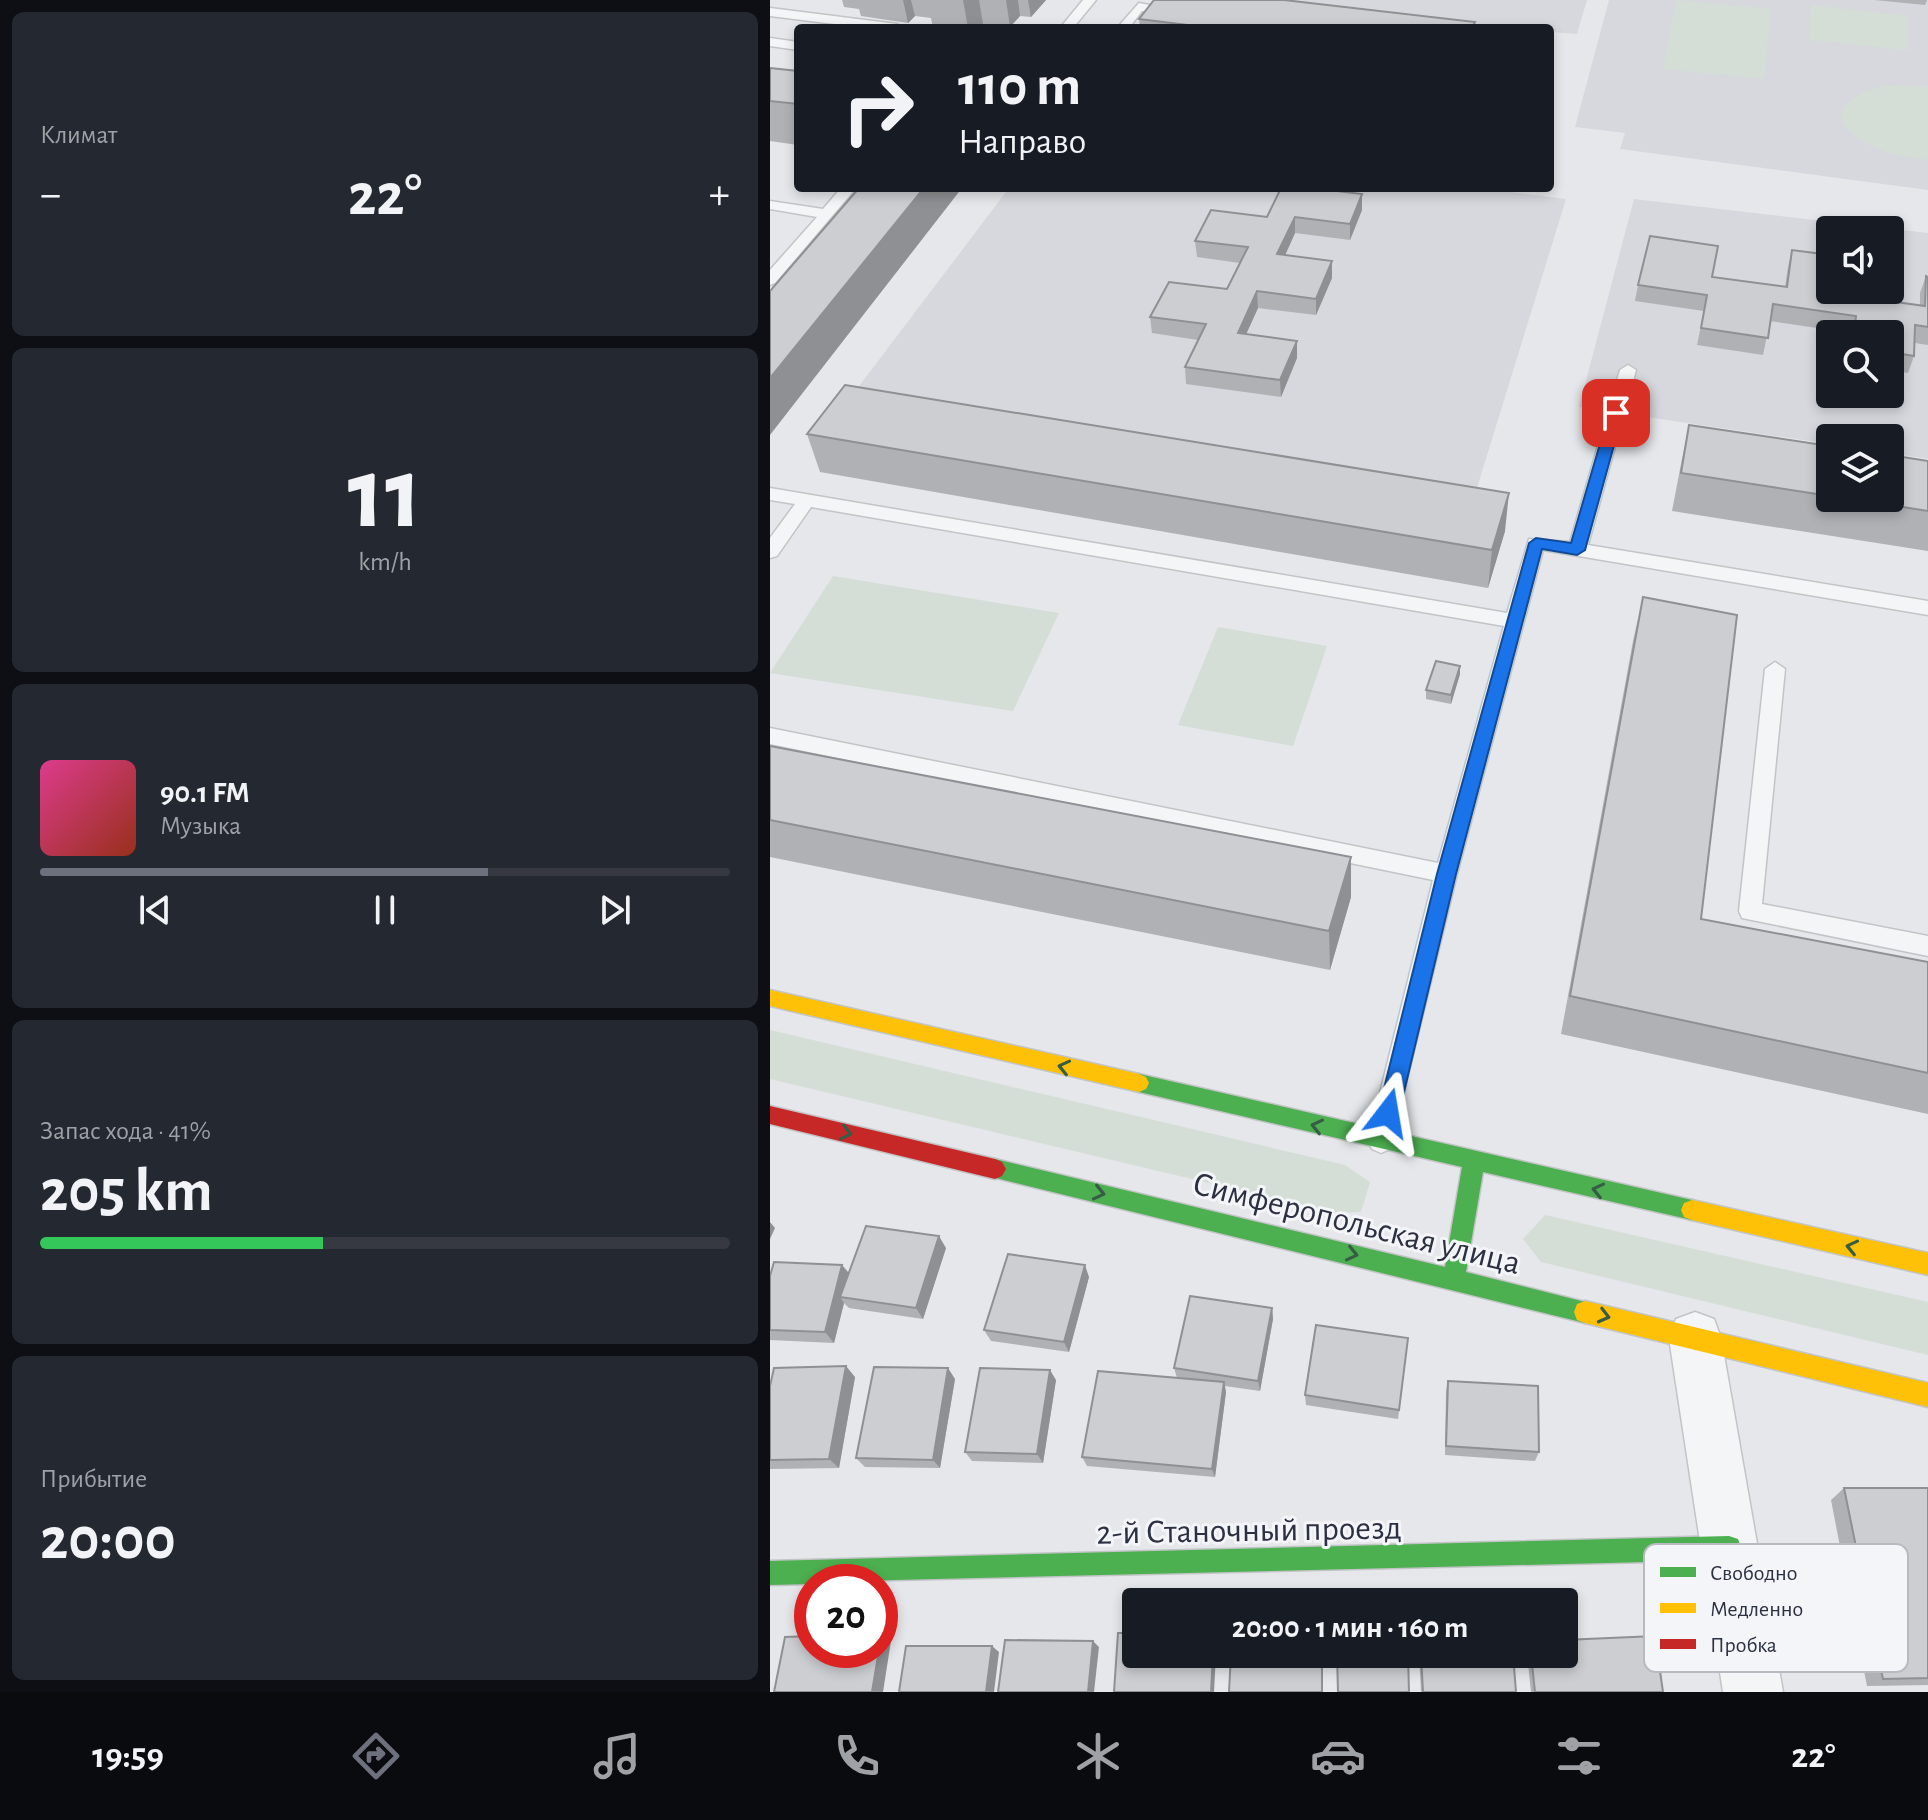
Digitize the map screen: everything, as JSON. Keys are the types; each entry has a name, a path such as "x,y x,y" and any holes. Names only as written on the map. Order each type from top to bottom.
{"street":[{"path":"770,998 1381,1141 1928,1264"},
{"name":"Симферопольская улица","path":"770,1115 1928,1395"},
{"path":"1454,1278 1474,1161"},
{"path":"1695,1338 1728,1544"},
{"name":"2-й Станочный проезд","path":"770,1573 1644,1550"},
{"path":"1750,1672 1753,1692"}],"lane":[{"path":"1069,24 1090,0"},
{"path":"1126,24 1139,7 1186,12"},
{"path":"770,12 865,24"},
{"path":"770,42 794,45"},
{"path":"770,280 846,192"},
{"path":"770,205 827,214"},
{"path":"1577,550 1628,370"},
{"path":"770,494 1517,621"},
{"path":"770,552 807,500"},
{"path":"1381,1141 1446,874 1536,543 1928,608"},
{"path":"1775,669 1750,911 1928,946"},
{"path":"770,736 1446,874"}],"shaded area":[{"path":"1240,0 1587,0 1577,34 1554,32 1554,24 1476,24"},
{"path":"1609,0 1928,0 1928,190 1620,149 1625,133 1575,127"},
{"path":"1676,0 1771,9 1764,79 1663,69"},
{"path":"1811,5 1908,16 1908,50 1809,40"},
{"path":"1892,85 1928,87 1928,160 1873,147 1851,133 1844,123 1842,114 1854,98"},
{"path":"1006,192 1511,192 1566,199 1472,504 847,402"},
{"path":"1634,199 1816,220 1816,304 1904,304 1904,230 1928,233 1928,459 1904,455 1904,424 1816,424 1816,442 1579,407"},
{"path":"833,576 1059,613 1013,711 770,673"},
{"path":"1218,627 1327,646 1293,746 1178,725"},
{"path":"770,1030 1345,1165 1370,1182 1361,1212 1335,1213 770,1079"},
{"path":"1545,1215 1928,1302 1928,1355 1541,1262 1523,1239"}],"building":[{"path":"1154,0 1284,0 1475,22 1180,24 1139,19"},
{"path":"770,68 794,71 794,104 770,101"},
{"path":"856,192 921,192 770,378 770,291"},
{"path":"1279,192 1362,194 1350,224 1295,217 1277,254 1332,261 1316,299 1257,291 1238,333 1297,341 1280,380 1185,367 1206,324 1150,317 1169,282 1227,289 1248,247 1195,241 1211,210 1267,217"},
{"path":"1650,236 1718,246 1712,277 1787,287 1792,250 1816,253 1816,304 1904,303 1925,306 1926,276 1928,327 1915,325 1914,356 1904,354 1904,320 1856,320 1856,316 1773,304 1768,338 1701,328 1707,295 1638,285"},
{"path":"845,385 1509,493 1492,550 807,434"},
{"path":"1689,425 1816,444 1816,494 1681,473"},
{"path":"1904,457 1928,461 1928,511 1904,507"},
{"path":"1643,597 1737,615 1701,919 1928,962 1928,1073 1570,996"},
{"path":"1436,661 1460,666 1451,695 1426,690"},
{"path":"770,746 1351,857 1329,931 770,820"},
{"path":"866,1226 939,1236 916,1308 840,1297"},
{"path":"1008,1254 1085,1265 1064,1342 984,1330"},
{"path":"774,1262 842,1265 825,1332 770,1330 770,1276"},
{"path":"1190,1296 1272,1308 1258,1381 1174,1368"},
{"path":"1316,1325 1408,1338 1399,1410 1305,1395"},
{"path":"846,1366 829,1459 770,1460 770,1386 774,1368"},
{"path":"874,1367 948,1368 933,1460 856,1458"},
{"path":"980,1368 1050,1370 1037,1454 965,1452"},
{"path":"1098,1371 1224,1382 1212,1469 1082,1457"},
{"path":"1448,1381 1538,1386 1539,1452 1446,1446"},
{"path":"1844,1488 1928,1488 1928,1678 1883,1679 1882,1672 1908,1672 1908,1544 1855,1544"},
{"path":"1118,1633 1122,1633 1122,1668 1212,1668 1211,1692 1114,1692"},
{"path":"1644,1636 1644,1672 1660,1672 1663,1692 1535,1692 1532,1668 1578,1668 1578,1639"},
{"path":"785,1637 794,1637 794,1668 876,1668 872,1692 774,1692"},
{"path":"1005,1640 1093,1641 1088,1692 998,1692"},
{"path":"906,1646 992,1646 986,1692 899,1692"},
{"path":"1230,1668 1322,1668 1322,1692 1229,1692"},
{"path":"1337,1668 1408,1668 1409,1692 1338,1692"},
{"path":"1422,1668 1514,1668 1516,1692 1423,1692"}],"traffic: fast":[{"path":"1139,1083 1692,1210"},
{"path":"1454,1278 1474,1161"},
{"path":"995,1169 1585,1312"},
{"path":"770,1573 1644,1550"}],"traffic: slow":[{"path":"770,998 1139,1083"},
{"path":"1692,1210 1928,1264"},
{"path":"1585,1312 1928,1395"}],"traffic: jam":[{"path":"770,1115 995,1169"}],"route":[{"path":"1388,1113 1446,874 1536,543 1577,550 1616,413"}]}
